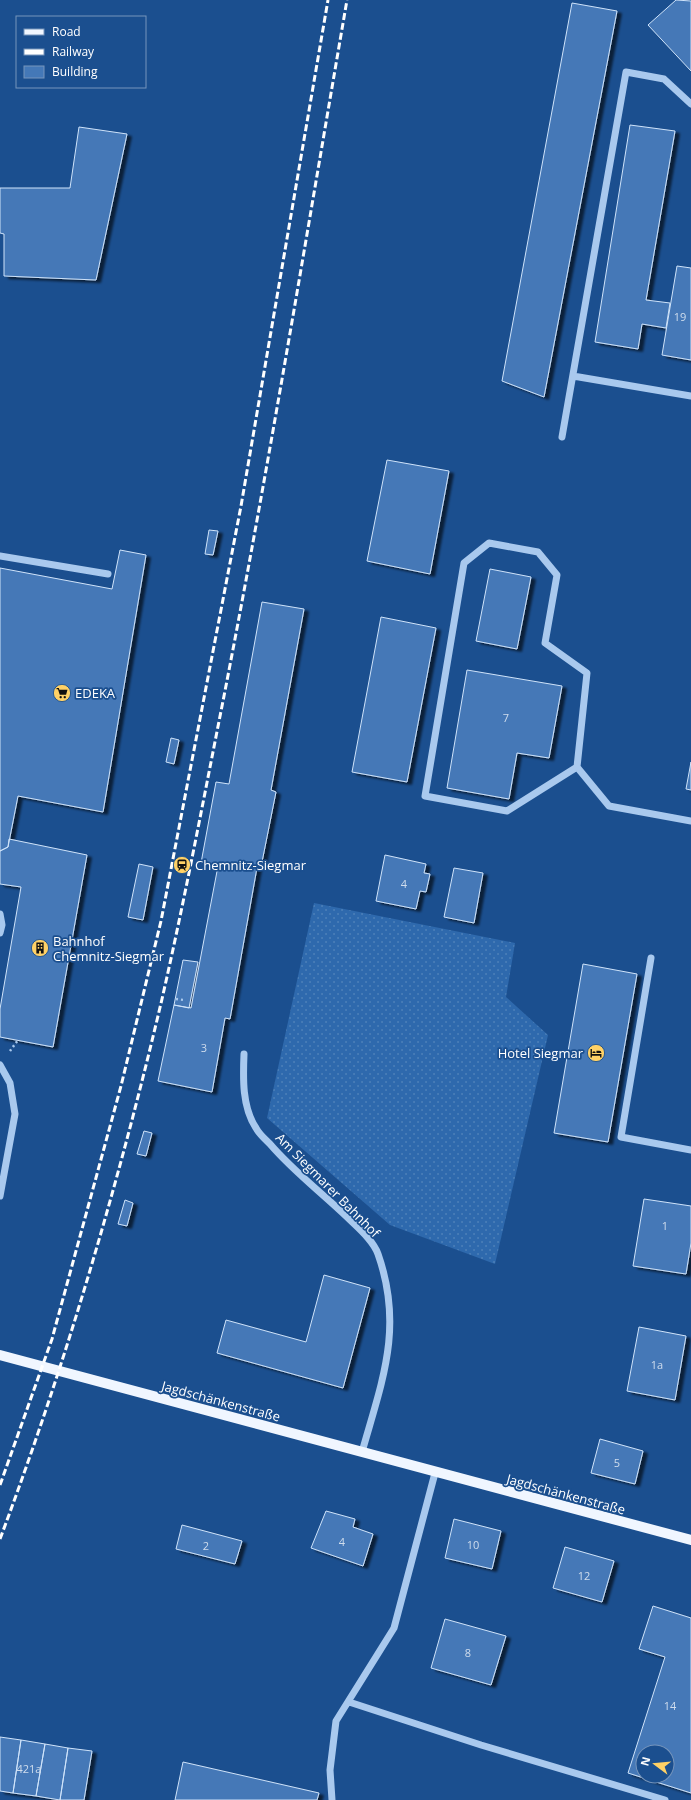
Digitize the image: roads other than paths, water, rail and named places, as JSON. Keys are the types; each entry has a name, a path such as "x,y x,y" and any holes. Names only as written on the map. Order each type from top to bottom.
{"main road":[{"name":"Jagdschänkenstraße","path":"0,1355 435,1473 691,1540"}],"street":[{"path":"562,436 626,72 664,79 691,104"},
{"path":"573,376 691,396"},
{"path":"576,766 507,811 425,796 464,562 489,543 538,552 557,575 545,643 587,673 576,766 609,806 691,821"},
{"path":"0,556 108,574"},
{"path":"0,914 2,925 0,933"},
{"path":"651,958 621,1138 691,1150"},
{"name":"Am Siegmarer Bahnhof","path":"244,1054 243,1079 246,1102 255,1128 280,1156 362,1232 377,1252 386,1282 391,1335 386,1370 362,1452"},
{"path":"0,1064 10,1083 15,1114 0,1196"},
{"path":"332,1800 330,1770 336,1721 394,1628 435,1473"},
{"path":"349,1702 481,1745 665,1800"}],"railway":[{"path":"0,1485 52,1339 121,1086 161,921 241,506 328,0"},
{"path":"0,1539 47,1406 90,1272 128,1136 162,999 179,923 241,609 347,0"}],"place":[{"name":"EDEKA","path":"62,693"},
{"name":"Chemnitz-Siegmar","path":"182,865"},
{"name":"Bahnhof Chemnitz-Siegmar","path":"40,948"},
{"name":"Hotel Siegmar","path":"596,1053"}]}
